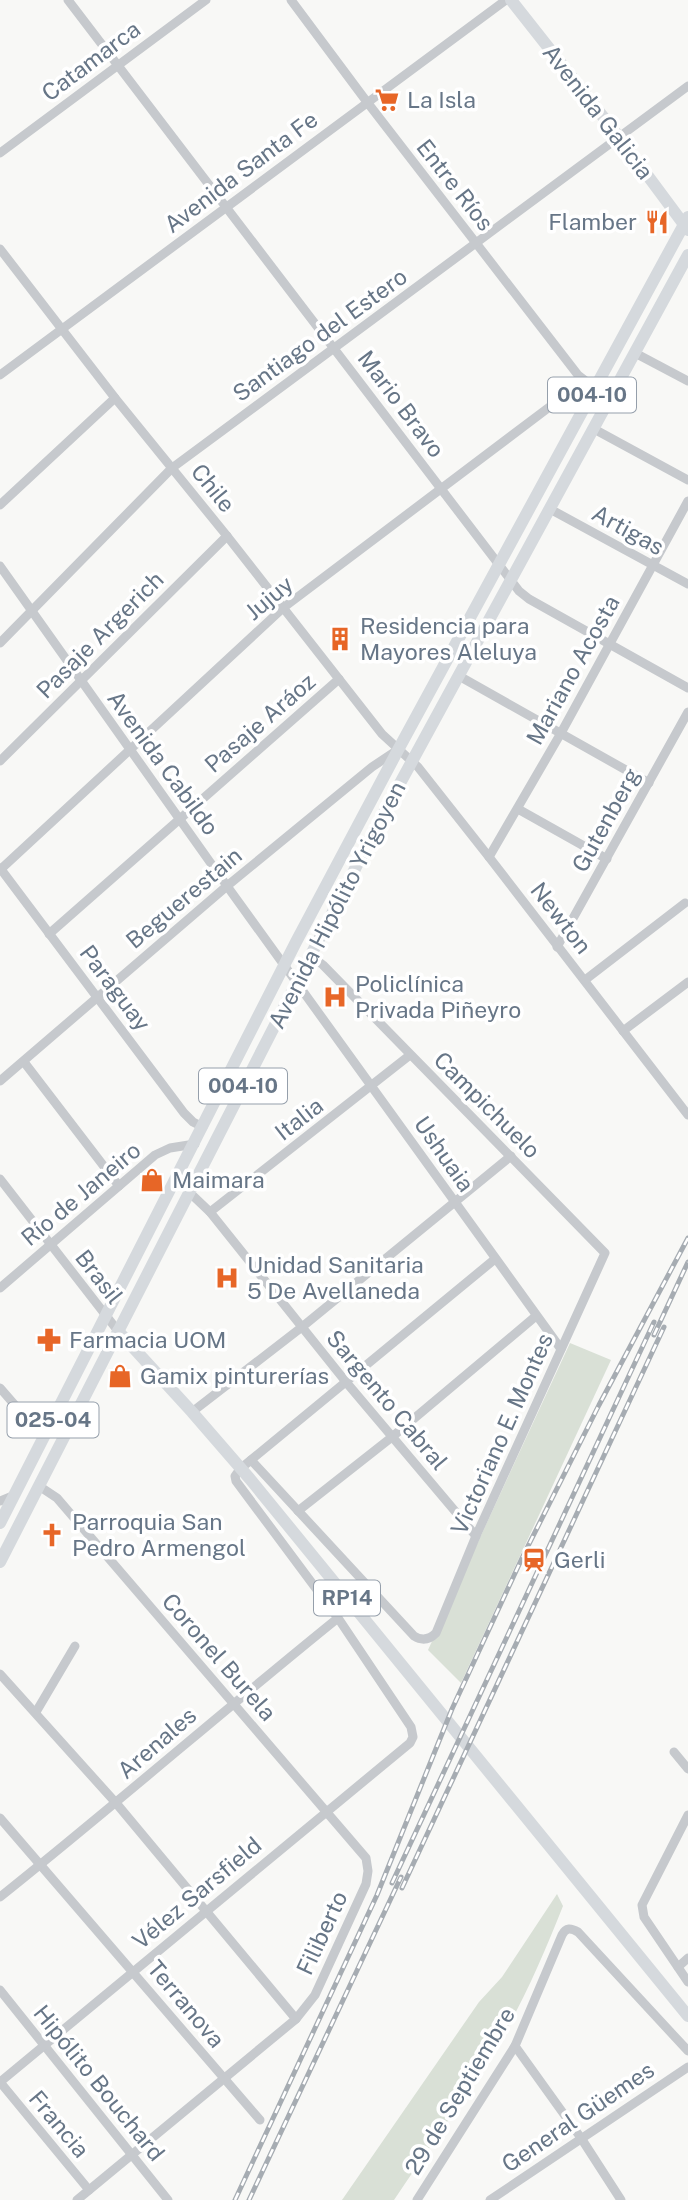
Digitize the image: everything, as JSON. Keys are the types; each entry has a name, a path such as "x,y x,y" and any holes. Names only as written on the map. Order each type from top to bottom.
{"main road":[{"name":"Avenida Galicia","path":"511,0 687,224"},
{"name":"Avenida Hipólito Yrigoyen","path":"0,1523 398,750 687,224"},
{"name":"Avenida Hipólito Yrigoyen","path":"0,1562 411,762 688,255"},
{"name":"RP14","path":"118,1331 250,1479 688,2017"}],"street":[{"name":"Mario Bravo","path":"68,0 519,591 688,688"},
{"name":"Catamarca","path":"0,153 206,0"},
{"name":"Entre Ríos","path":"291,0 578,375 595,388"},
{"name":"Avenida Santa Fe","path":"0,375 506,0"},
{"name":"Santiago del Estero","path":"0,643 172,468 688,86"},
{"name":"Chile","path":"0,249 4,261 227,536 382,734 398,750"},
{"path":"635,353 688,381"},
{"name":"Jujuy","path":"0,869 283,608 564,396 576,396 587,403"},
{"path":"0,505 115,398"},
{"path":"594,429 688,480"},
{"name":"Mariano Acosta","path":"489,857 561,733 688,501"},
{"name":"Artigas","path":"550,509 688,584"},
{"name":"Pasaje Argerich","path":"0,761 227,536"},
{"name":"Avenida Cabildo","path":"0,566 297,981"},
{"path":"458,676 649,783"},
{"name":"Pasaje Aráoz","path":"49,934 339,680"},
{"name":"Gutenberg","path":"557,947 688,712"},
{"name":"Newton","path":"398,750 411,762 489,857 688,1115"},
{"name":"Beguerestain","path":"0,1081 227,886 372,767 398,750"},
{"path":"518,809 607,859"},
{"name":"Paraguay","path":"0,869 184,1113 193,1122 203,1126"},
{"path":"585,980 685,903"},
{"name":"Campichuelo","path":"310,955 323,965 605,1253"},
{"name":"Ushuaia","path":"297,981 561,1349"},
{"path":"623,1031 688,982"},
{"name":"Italia","path":"210,1212 410,1055"},
{"path":"24,1062 119,1186"},
{"name":"Río de Janeiro","path":"0,1288 155,1155 170,1148 195,1144"},
{"path":"192,1412 302,1328 511,1156"},
{"name":"Brasil","path":"0,1179 118,1331"},
{"name":"Sargento Cabral","path":"189,1192 210,1212 346,1382 476,1536"},
{"name":"Victoriano E. Montes","path":"299,1511 414,1636 426,1639 436,1633 476,1536 605,1253"},
{"path":"338,1618 236,1481 235,1476 240,1469 495,1259"},
{"path":"251,1460 299,1511 536,1317"},
{"path":"0,1388 27,1419 47,1432"},
{"name":"Coronel Burela","path":"39,1486 57,1498 366,1858"},
{"path":"0,1501 15,1494"},
{"name":"Arenales","path":"0,1897 338,1618"},
{"name":"Vélez Sarsfield","path":"0,2082 410,1743 413,1731 338,1618"},
{"path":"36,1712 75,1646"},
{"path":"0,1674 116,1803 296,2019"},
{"path":"674,1752 688,1769"},
{"path":"688,1815 642,1905 644,1917 688,1982"},
{"name":"Terranova","path":"0,1818 260,2120"},
{"name":"Filiberto","path":"77,2200 296,2019 315,1995 366,1884 366,1858"},
{"name":"29 de Septiembre","path":"417,2200 515,2046 564,1931 571,1928 578,1931 688,2050"},
{"path":"678,1966 688,1958"},
{"name":"Hipólito Bouchard","path":"0,1990 168,2200"},
{"path":"515,2046 581,2138 621,2200"},
{"name":"General Güemes","path":"490,2200 688,2067"},
{"name":"Francia","path":"0,2082 89,2190"}],"shaded area":[{"path":"570,1343 611,1360 461,1683 428,1650"},
{"path":"557,1894 563,1906 515,2013 471,2086 394,2200 342,2200 479,2002 502,1977"}],"railway":[{"path":"235,2200 377,1895 452,1709 523,1556 688,1238"},
{"path":"654,1335 688,1262"},
{"path":"392,1883 654,1322"},
{"path":"402,1888 664,1327"},
{"path":"249,2200 401,1877"}],"place":[{"name":"La Isla","path":"387,100"},
{"name":"Flamber","path":"657,222"},
{"name":"Residencia para Mayores Aleluya","path":"340,639"},
{"name":"Policlínica Privada Piñeyro","path":"335,997"},
{"name":"Maimara","path":"152,1180"},
{"name":"Unidad Sanitaria 5 De Avellaneda","path":"227,1278"},
{"name":"Farmacia UOM","path":"49,1340"},
{"name":"Gamix pinturerías","path":"120,1376"},
{"name":"Parroquia San Pedro Armengol","path":"52,1535"},
{"name":"Gerli","path":"534,1560"}]}
